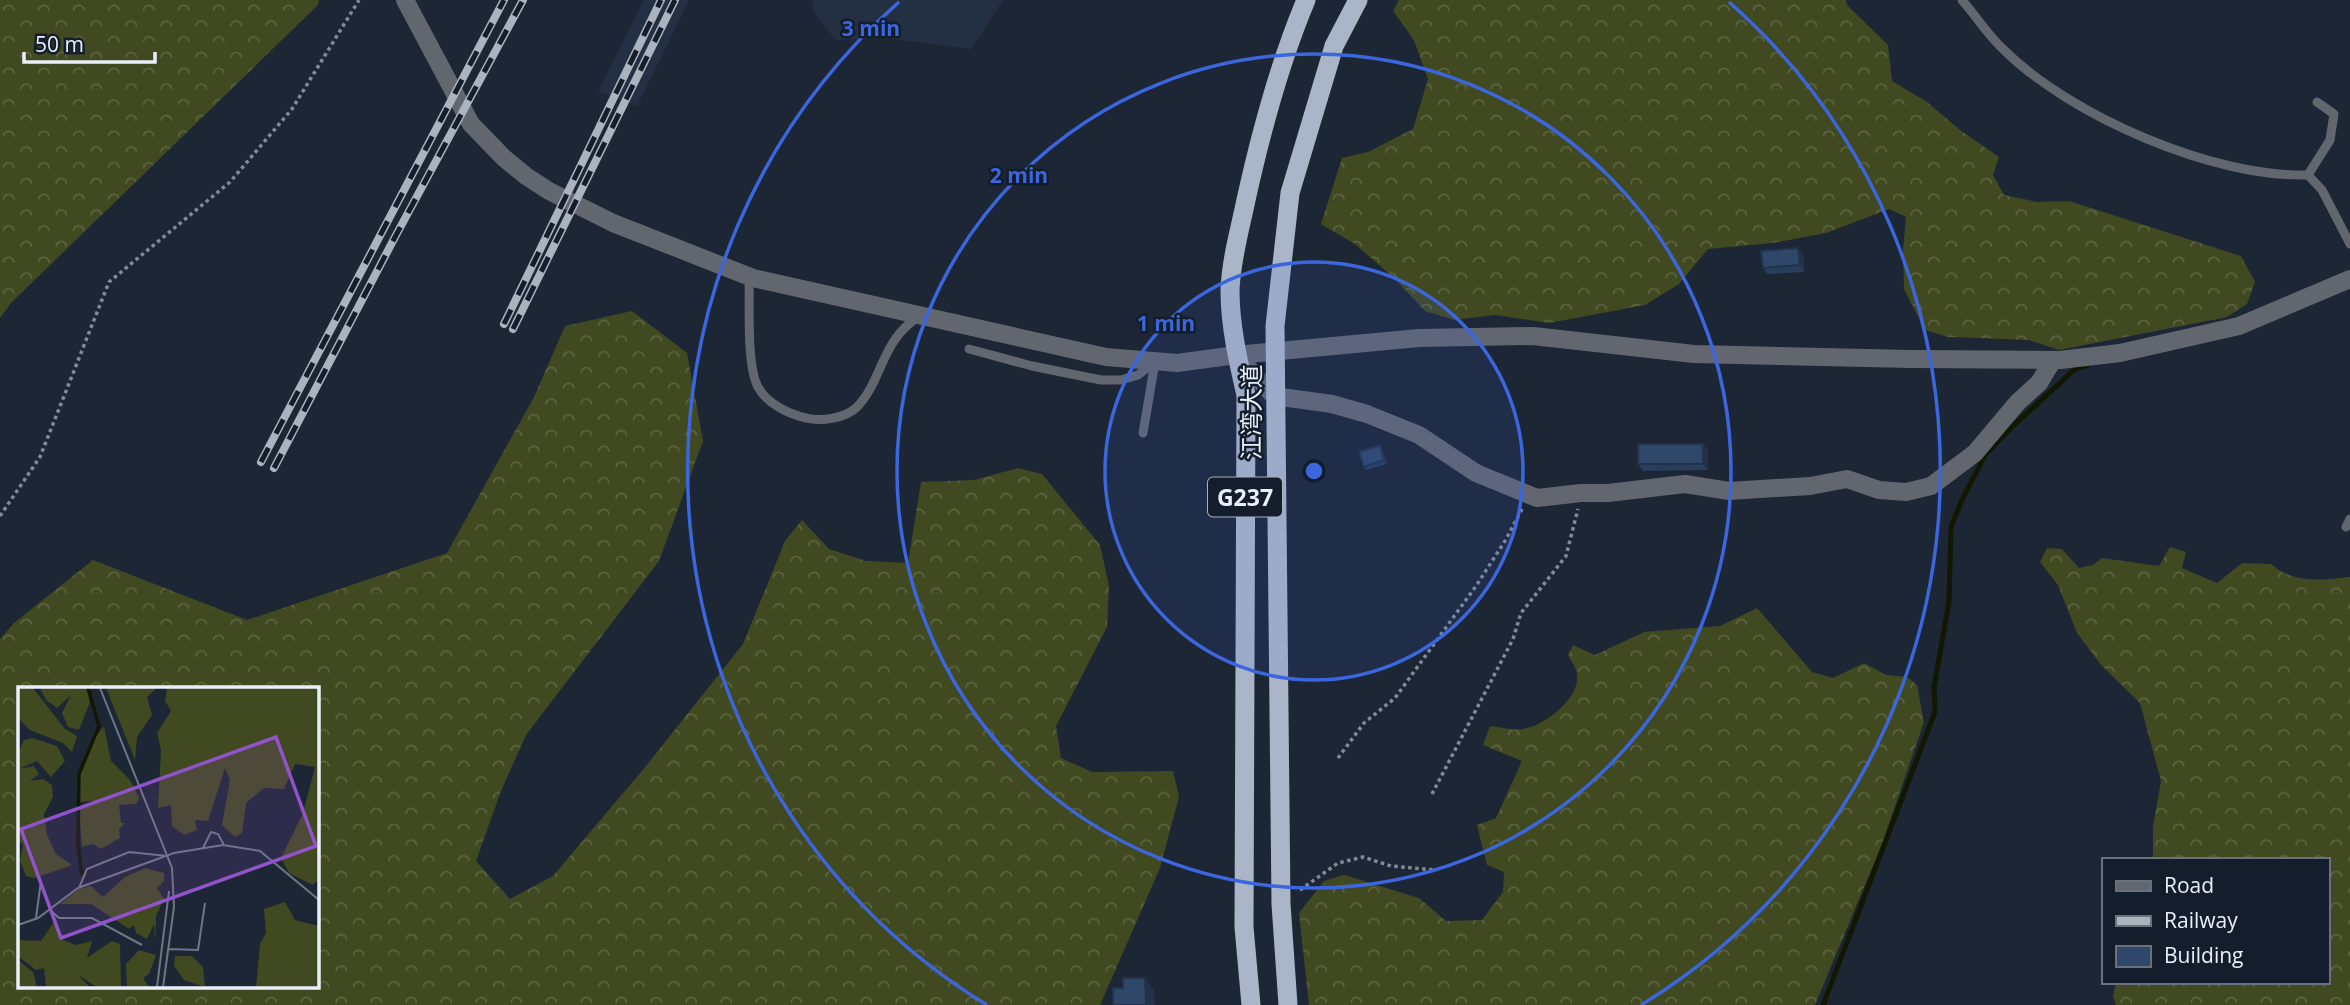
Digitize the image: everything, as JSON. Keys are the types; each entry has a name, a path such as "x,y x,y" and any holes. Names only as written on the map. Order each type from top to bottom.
{"highway":[{"name":"江湾大道","path":"1251,1005 1244,927 1246,396 1237,355 1230,290 1236,245 1260,138 1292,32 1306,0"},
{"name":"江湾大道","path":"1288,1005 1281,904 1275,326 1290,193 1334,46 1358,0"}],"street":[{"path":"405,0 471,124 504,158 549,191 613,223 749,276 1106,357 1177,363 1419,338 1519,336 1580,340 1694,354 2053,360 2120,353 2239,326 2350,279"},
{"path":"1237,355 1274,396 1332,404 1367,414 1419,435 1476,473 1537,498 1685,484 1729,491 1810,486 1847,479 1879,490 1906,492 1931,486 1975,453 2017,403 2039,383 2053,360"}],"lane":[{"path":"1962,0 2003,49 2033,75 2109,124 2191,155 2279,176 2308,175 2322,190 2350,244"},
{"path":"2308,175 2330,140 2334,114 2317,103"},
{"path":"749,276 752,367 758,387 765,397 789,414 813,420 847,415 858,406 888,349 905,325 922,315"},
{"path":"969,349 1032,366 1101,380 1121,380 1138,375 1156,361"},
{"path":"1143,433 1156,361"}],"path":[{"path":"0,516 40,457 109,282 230,182 292,110 359,0"},
{"path":"1432,794 1513,639 1521,613 1566,556 1581,493"},
{"path":"1338,758 1364,723 1395,698 1422,661 1505,541 1529,495"},
{"path":"1281,904 1338,863 1350,860 1363,858 1391,866 1434,870"}],"shaded area":[{"path":"644,0 689,0 637,106 598,92"},
{"path":"812,0 1003,0 971,49 886,38 835,40 814,12"}],"green space":[{"path":"0,0 319,0 318,5 11,303 0,318"},
{"path":"1399,0 1846,0 1847,5 1888,45 1892,81 1927,102 1960,130 1999,157 1993,175 2004,195 2037,202 2069,201 2241,256 2255,282 2247,304 2227,317 2059,350 2029,340 1948,337 1925,330 1904,289 1906,217 1889,209 1826,233 1772,243 1708,249 1679,284 1645,305 1549,323 1495,315 1454,320 1425,311 1395,279 1355,244 1321,224 1342,158 1368,152 1413,129 1428,79 1414,40 1393,11"},
{"path":"632,311 687,353 703,441 659,561 526,735 501,791 476,861 510,899 553,876 646,766 743,644 785,541 802,520 829,549 866,561 908,563 921,482 974,480 1018,468 1042,474 1100,545 1109,586 1107,627 1056,726 1061,758 1092,772 1173,771 1179,797 1160,868 1100,1005 0,1005 0,639 14,623 93,560 247,620 447,553 534,397 565,326"},
{"path":"2170,547 2186,552 2182,568 2217,583 2242,563 2271,564 2298,578 2350,577 2350,1005 2116,1005 2113,996 2116,984 2329,984 2329,858 2153,858 2153,827 2161,781 2140,703 2101,665 2077,633 2058,585 2040,562 2047,548 2062,549 2079,568 2093,565 2102,558 2159,566"},
{"path":"1757,608 1812,672 1833,678 1864,663 1886,675 1907,677 1917,685 1924,722 1882,844 1815,1005 1309,1005 1299,913 1324,881 1344,875 1419,898 1446,921 1482,920 1503,892 1504,872 1487,865 1477,825 1496,818 1522,761 1483,745 1490,726 1515,730 1531,727 1550,717 1567,702 1573,693 1577,675 1568,655 1573,645 1595,655 1644,632 1720,626"}],"building":[{"path":"1798,248 1800,265 1763,268 1761,251"},
{"path":"1638,444 1703,444 1703,464 1638,464"},
{"path":"1380,445 1384,460 1364,467 1359,452"},
{"path":"1123,978 1145,978 1146,1005 1113,1005 1113,988 1123,988"}],"waterway":[{"path":"1823,1005 1935,712 1934,687 1949,602 1951,527 1962,500 1985,455 2074,370 2088,365"}],"railway":[{"path":"261,462 504,0"},
{"path":"274,468 523,0"},
{"path":"504,324 661,0"},
{"path":"513,329 675,0"}]}
